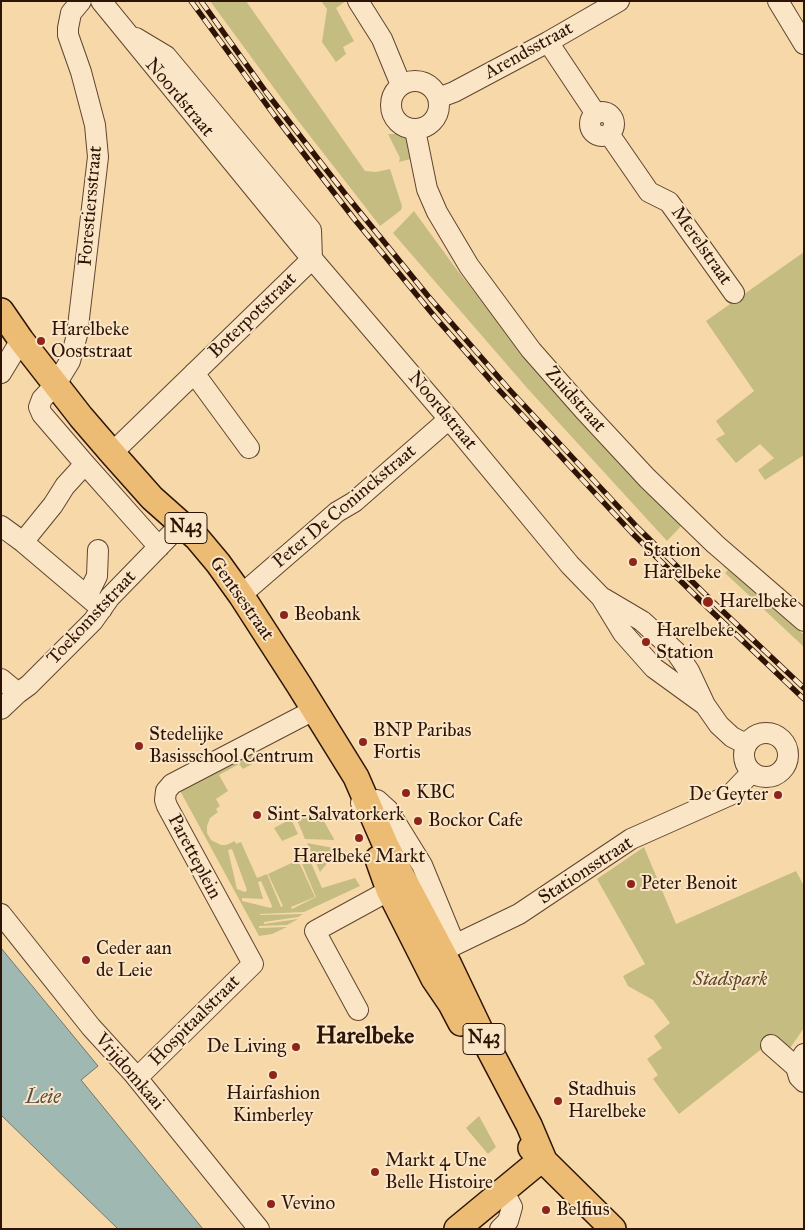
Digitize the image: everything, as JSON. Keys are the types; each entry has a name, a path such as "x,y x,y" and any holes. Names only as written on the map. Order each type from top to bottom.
{"main road":[{"name":"Gentsestraat","path":"1,311 21,340 112,453 152,498 197,538 241,595 347,763 364,802 381,872 397,886 448,948"},
{"name":"Gentsestraat","path":"397,886 415,940"},
{"name":"N43","path":"415,940 434,980 451,1004 480,1056 499,1105 515,1135 543,1158 614,1229"},
{"name":"N43","path":"448,948 489,1049 529,1125 543,1158"},
{"path":"457,1229 506,1196 543,1158"}],"street":[{"name":"Forestiersstraat","path":"81,1 71,13 68,35 81,72 95,124 98,157 77,335 70,362 56,384 42,398 39,407 42,414 85,464"},
{"name":"Noordstraat","path":"101,1 123,30 166,56 173,63 311,230 312,259 449,419 570,565 601,597"},
{"path":"358,1 382,39 401,85"},
{"name":"Arendsstraat","path":"438,98 454,92 548,42 619,1"},
{"path":"778,1 804,44"},
{"name":"Merelstraat","path":"548,42 596,114 606,113 611,116 614,125 609,134 649,192 669,202 734,294"},
{"path":"413,81 421,82 434,90 438,98 438,112 435,119 423,128 416,130 409,129 398,123 391,110 393,94 401,85 413,81"},
{"name":"Zuidstraat","path":"416,130 427,189 437,212 469,266 531,350 646,478 686,517 804,621"},
{"name":"Boterpotstraat","path":"112,453 312,259"},
{"path":"1,373 21,340"},
{"name":"Boterpotstraat","path":"194,373 249,448"},
{"name":"Peter De Coninckstraat","path":"241,595 337,512 354,502 449,419"},
{"path":"22,542 53,505 65,486 85,464 159,547"},
{"name":"Toekomststraat","path":"1,710 93,621 94,602 110,597 181,524"},
{"path":"1,526 94,602"},
{"path":"94,602 98,550"},
{"path":"601,597 623,633 654,668 705,705"},
{"path":"601,597 642,621 676,652 690,671 705,705 725,732 746,744"},
{"path":"1,679 18,692"},
{"name":"Paretteplein","path":"253,964 167,806 165,794 172,784 314,710"},
{"path":"759,734 772,734 783,741 796,755 776,774 763,777 752,772 744,761 746,744 759,734"},
{"name":"Stationsstraat","path":"448,948 519,914 631,840 730,795 752,772"},
{"path":"364,802 377,800 388,810 416,853 448,948 431,950 415,940"},
{"path":"358,1010 315,931 397,886"},
{"name":"Vrijdomkaai","path":"1,914 91,1027 136,1078 259,1229"},
{"name":"Hospitaalstraat","path":"136,1078 253,964"},
{"path":"771,1045 801,1068"},
{"path":"500,1229 508,1221 512,1207 506,1196"}],"green space":[{"path":"210,1 246,1 365,171 376,172 390,169 402,206 401,210 380,226 296,118"},
{"path":"321,1 346,1 336,8 354,41 343,47 346,54 336,62 322,42 327,9"},
{"path":"388,134 402,134 407,138 413,156 411,159 399,162 400,158"},
{"path":"414,211 457,270 543,378 682,525 667,541 528,389 393,233"},
{"path":"804,252 804,455 765,480 758,470 774,458 760,444 736,463 716,439 725,434 716,421 754,391 706,321"},
{"path":"726,563 804,635 804,647 725,573 728,570 723,566"},
{"path":"252,749 258,761 243,769 239,764 219,775 228,791 216,799 220,806 216,809 218,812 210,818 207,826 207,833 211,840 221,845 235,841 236,844 241,842 257,878 267,874 281,907 283,906 268,874 298,860 315,897 291,907 292,909 316,897 300,859 308,856 322,888 355,878 360,886 304,912 260,914 303,914 298,917 264,922 264,924 298,919 287,925 259,926 259,928 287,927 272,934 259,936 178,787","holes":["232,849 247,890 245,892 237,889 228,850","261,881 272,906 271,908 242,901 242,898 263,899 258,882"]},
{"path":"317,809 334,840 305,839 297,820"},
{"path":"291,819 298,834 282,841 274,828"},
{"path":"307,843 339,849 320,872"},
{"name":"Stadspark","path":"644,847 676,924 796,871 804,886 804,1028 788,1051 773,1040 679,1114 653,1079 658,1075 647,1059 662,1048 654,1036 670,1023 653,1000 628,986 623,976 645,964 597,879"},
{"path":"479,1116 496,1147 488,1154 466,1128"}],"water":[{"name":"Leie","path":"1,948 98,1066 81,1080 203,1229 118,1229 1,1115"}],"railway":[{"path":"191,1 277,119 355,220 435,317 500,391 632,533 804,699"},
{"path":"201,1 266,92 346,195 428,296 507,387 638,528 804,688"}],"place":[{"name":"Harelbeke Ooststraat","path":"41,341"},
{"name":"Station Harelbeke","path":"633,562"},
{"name":"Harelbeke","path":"708,602"},
{"name":"Beobank","path":"284,615"},
{"name":"Harelbeke Station","path":"646,642"},
{"name":"BNP Paribas Fortis","path":"363,742"},
{"name":"Stedelijke Basisschool Centrum","path":"139,746"},
{"name":"KBC","path":"406,793"},
{"name":"De Geyter","path":"778,795"},
{"name":"Sint-Salvatorkerk","path":"257,815"},
{"name":"Bockor Cafe","path":"418,821"},
{"name":"Harelbeke Markt","path":"359,838"},
{"name":"Peter Benoit","path":"631,884"},
{"name":"Ceder aan de Leie","path":"86,960"},
{"name":"De Living","path":"296,1047"},
{"name":"Hairfashion Kimberley","path":"273,1075"},
{"name":"Stadhuis Harelbeke","path":"558,1101"},
{"name":"Markt 4 Une Belle Histoire","path":"375,1172"},
{"name":"Vevino","path":"271,1204"},
{"name":"Belfius","path":"546,1210"}],"district":[{"name":"Harelbeke","path":"365,1037"}]}
